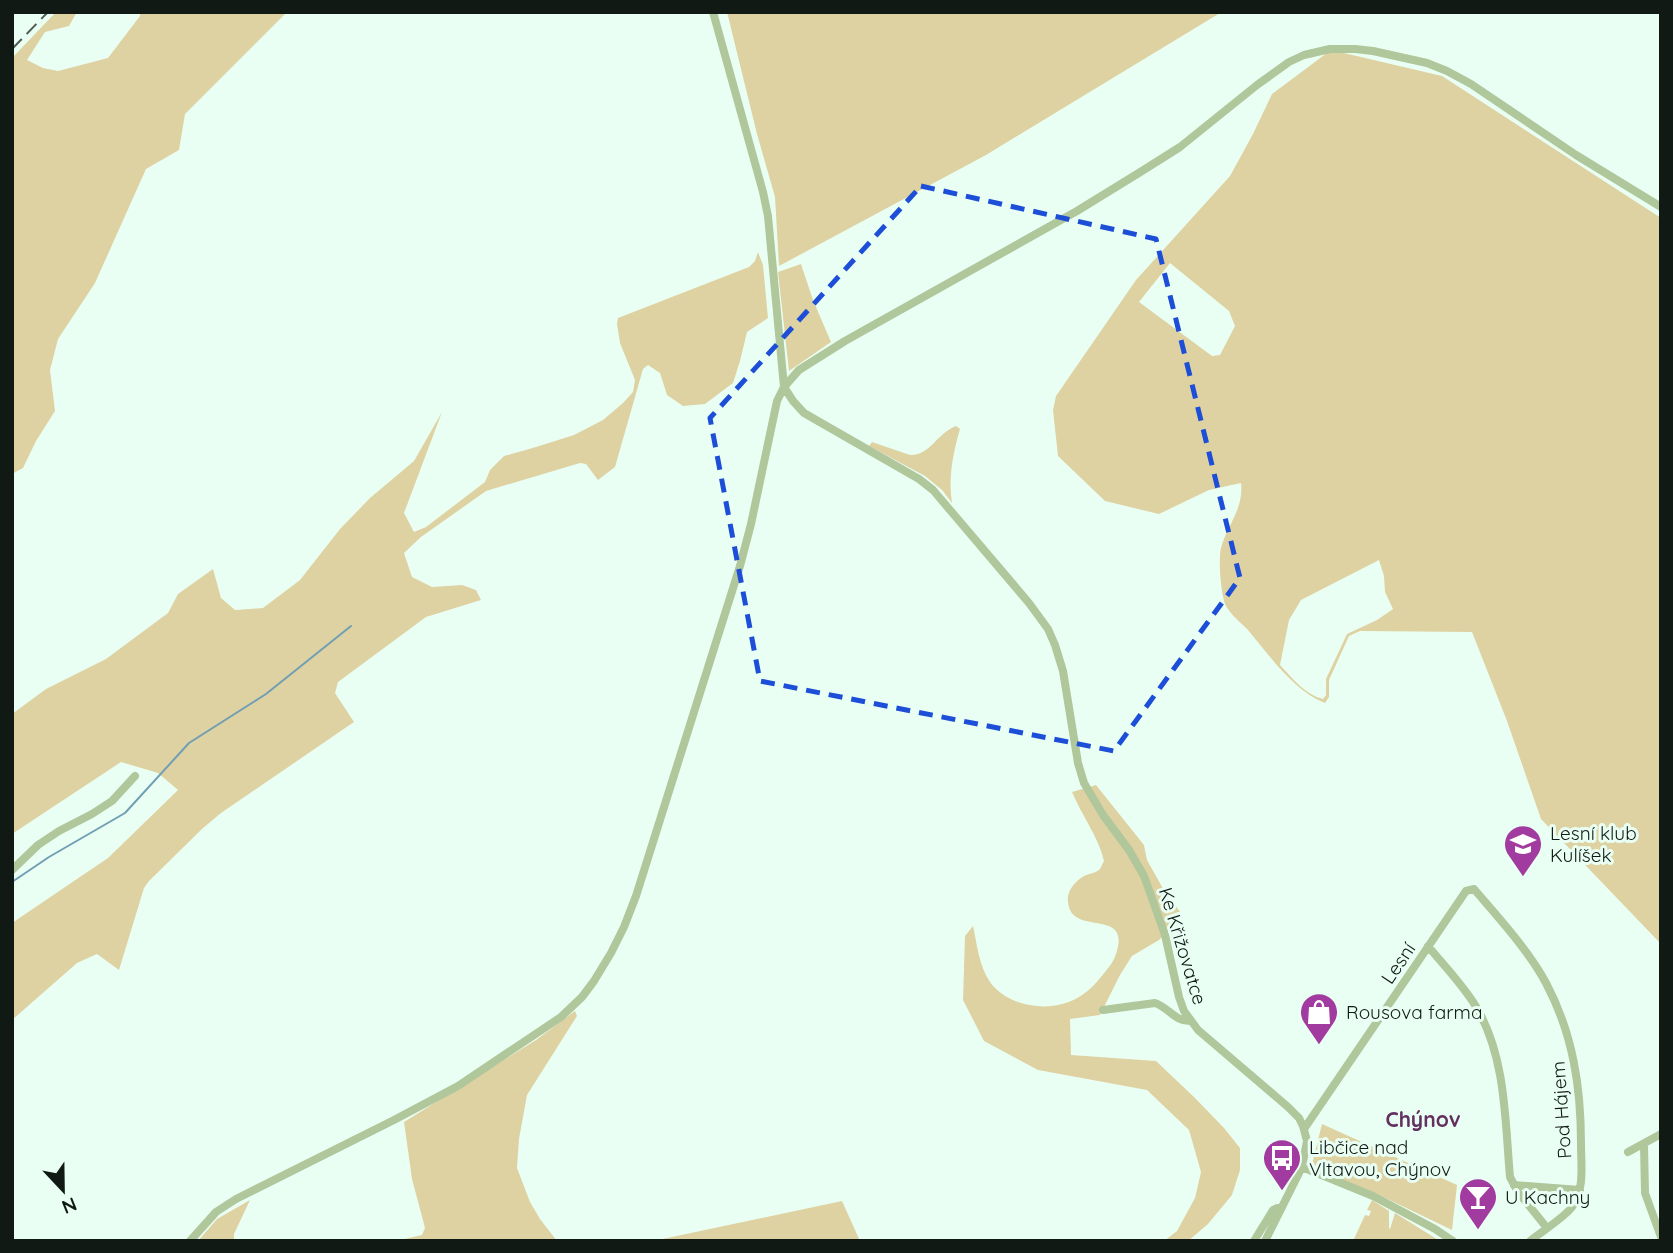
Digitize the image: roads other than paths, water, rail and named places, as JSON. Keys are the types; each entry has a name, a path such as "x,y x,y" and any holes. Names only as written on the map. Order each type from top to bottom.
{"street":[{"path":"713,12 768,216 784,387"},
{"path":"190,1241 216,1212 236,1199 394,1120 469,1079 561,1017 594,981 620,936 636,896 740,566 776,407 784,387 799,370 845,341 1066,217 1161,159 1289,62 1304,55 1330,49 1354,48 1373,51 1426,63 1447,71 1661,207"},
{"name":"Ke Křižovatce","path":"784,387 804,413 919,479 933,490 1048,629 1063,671 1078,763 1084,783 1144,876 1165,935 1181,1004 1201,1032 1289,1107 1304,1129"},
{"path":"12,870 38,845 112,801 135,776"},
{"name":"Lesní","path":"1304,1129 1466,891 1474,889"},
{"name":"Pod Hájem","path":"1474,889 1511,932 1545,981 1568,1033 1575,1060 1581,1118 1580,1189 1514,1185"},
{"path":"1428,946 1469,997 1487,1030 1502,1078 1510,1177 1518,1192 1547,1228"},
{"path":"1103,1010 1155,1003 1162,1005 1179,1019 1191,1021"},
{"path":"1265,1241 1302,1167 1307,1144 1304,1129"},
{"path":"1628,1152 1661,1134"},
{"path":"1644,1144 1645,1192 1661,1237 1655,1241"},
{"path":"1302,1167 1373,1196 1453,1241"},
{"path":"1530,1241 1572,1208 1580,1189"},
{"path":"1254,1241 1273,1210 1281,1208"}],"waterway":[{"path":"12,882 125,813 189,743 266,694 351,626"}],"railway":[{"path":"12,49 48,12"}],"place":[{"name":"Lesní klub Kulíšek","path":"1523,878"},
{"name":"Rousova farma","path":"1319,1046"},
{"name":"Libčice nad Vltavou, Chýnov","path":"1282,1192"},
{"name":"U Kachny","path":"1478,1231"}],"district":[{"name":"Chýnov","path":"1423,1120"}]}
